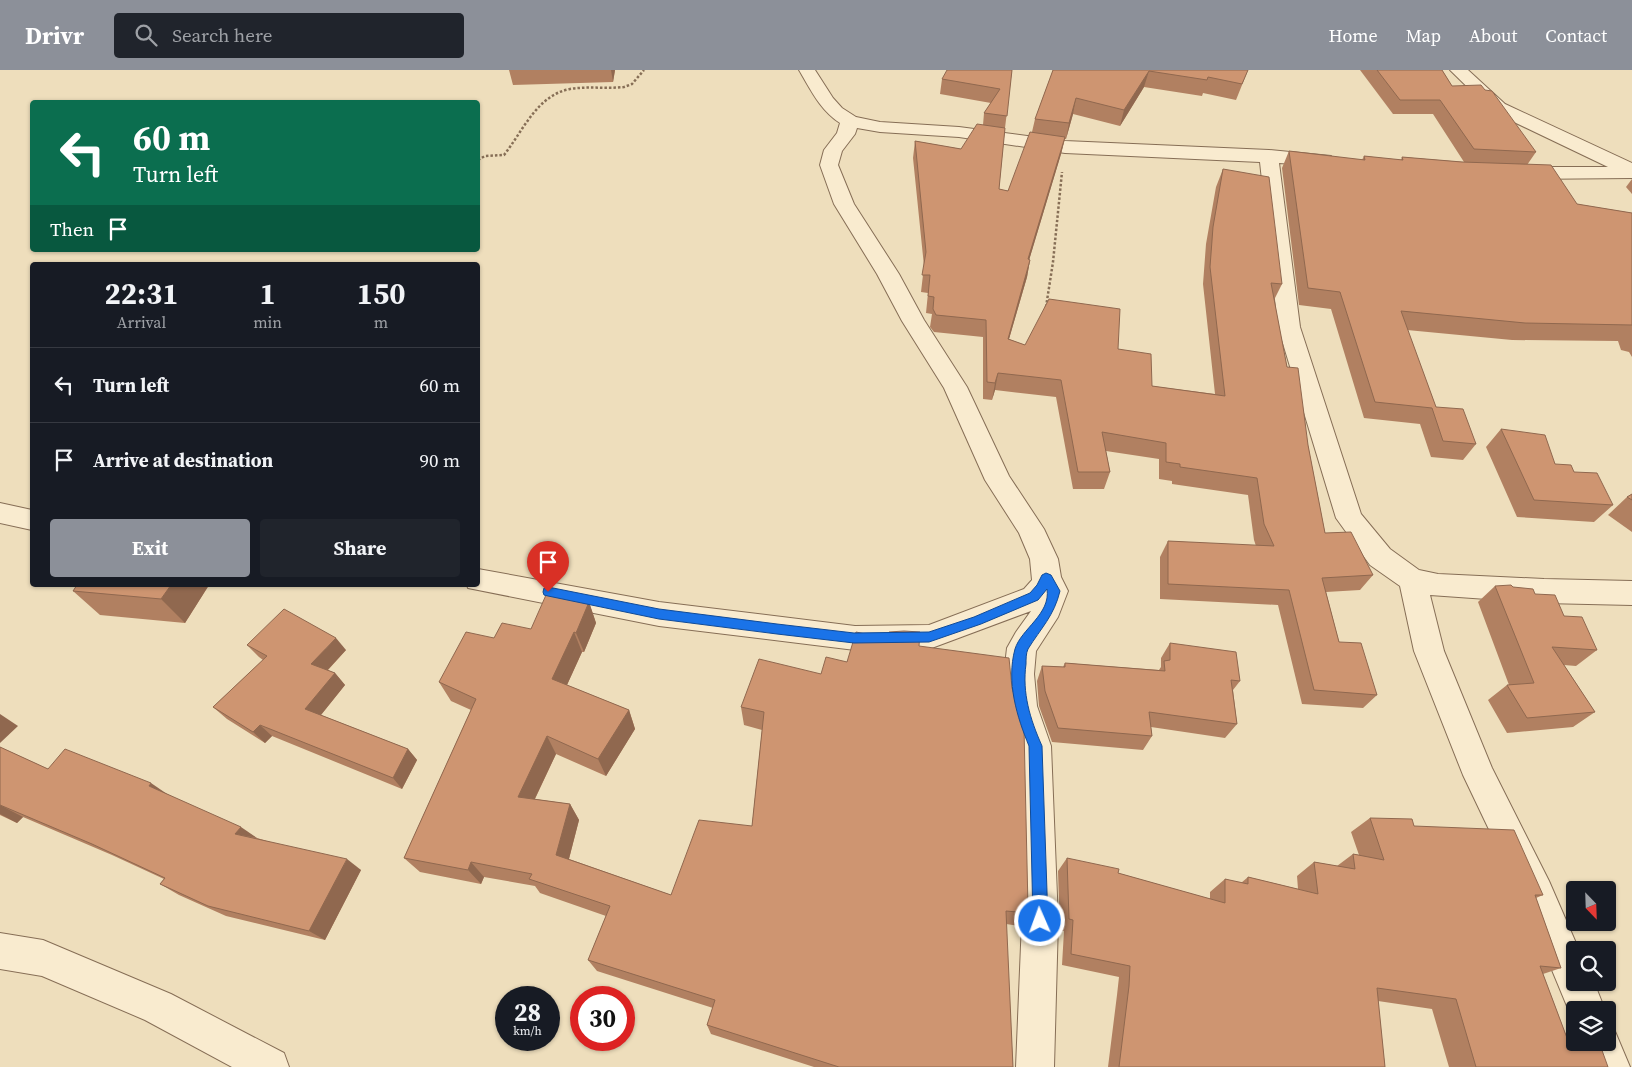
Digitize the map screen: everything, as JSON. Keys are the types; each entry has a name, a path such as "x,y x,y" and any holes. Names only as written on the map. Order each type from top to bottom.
{"street":[{"path":"807,70 826,101 836,112 850,121 880,128 959,132 1065,147 1342,161"},
{"path":"1458,70 1499,108 1632,171"},
{"path":"850,121 846,134 833,150 829,165 844,204 888,274 913,321 954,387 998,480 1031,529 1044,559 1046,578 1054,591 1047,614 1021,649 1018,676 1019,696 1026,725 1035,746 1040,921 1035,1067"},
{"path":"1269,156 1290,327 1349,518 1380,557 1412,580 1447,586 1632,593"},
{"path":"1505,173 1632,171"},
{"path":"0,513 30,520"},
{"path":"480,580 659,614 854,638 929,637 1034,597 1042,588 1046,578"},
{"path":"1412,580 1429,651 1479,775 1537,893 1566,961"},
{"path":"0,951 43,958 158,1007 270,1067"},
{"path":"1605,1051 1611,1067"}],"path":[{"path":"480,159 485,156 504,156 530,115 559,93 572,89 624,87 632,84 644,70"},
{"path":"1045,315 1053,262 1065,147"}],"building":[{"path":"947,70 1012,70 1007,116 984,113 1000,89 942,79"},
{"path":"1053,70 1248,70 1242,84 1208,77 1207,80 1149,71 1124,110 1076,98 1069,123 1035,119"},
{"path":"1377,70 1442,70 1452,86 1481,85 1485,90 1492,91 1536,152 1474,149 1440,100 1400,100"},
{"path":"977,124 1005,128 999,189 1008,191 1030,132 1065,137 1028,259 1030,260 1008,339 1025,345 1049,299 1120,309 1118,349 1151,354 1152,386 1225,396 1210,267 1213,227 1223,169 1269,177 1282,284 1271,283 1287,367 1298,368 1308,445 1325,533 1351,532 1373,575 1322,578 1339,642 1361,643 1377,695 1314,690 1289,590 1168,584 1168,541 1274,546 1264,524 1257,478 1180,467 1180,464 1166,462 1166,443 1102,432 1110,472 1078,472 1061,380 998,373 995,383 987,382 986,320 936,315 933,309 934,297 928,296 930,275 922,275 926,252 915,141 961,149"},
{"path":"1289,151 1365,160 1364,156 1403,160 1402,157 1462,162 1551,165 1577,204 1632,213 1632,325 1525,323 1401,311 1436,407 1463,409 1476,444 1443,441 1432,408 1375,402 1340,292 1308,288"},
{"path":"1501,429 1545,435 1555,464 1571,465 1574,472 1597,473 1613,505 1534,500"},
{"path":"1511,585 1513,587 1533,589 1535,594 1555,595 1564,616 1582,617 1597,650 1552,647 1595,712 1527,718 1507,685 1534,683 1495,586"},
{"path":"76,587 170,587 161,599 73,591"},
{"path":"546,595 589,602 576,633 574,632 552,679 629,710 598,759 547,736 518,797 570,804 556,855 671,895 699,820 752,826 764,712 741,707 759,659 821,674 826,657 847,662 856,632 889,639 889,632 904,631 920,632 919,646 1009,658 1012,688 1024,728 1028,908 1028,913 1006,911 1013,1067 839,1067 707,1025 715,1000 588,960 610,906 529,879 532,874 471,862 468,870 404,858 476,699 439,682 466,632 494,638 502,623 531,629"},
{"path":"284,609 336,638 311,664 335,673 305,709 408,749 393,778 260,725 253,732 213,707 267,656 247,645"},
{"path":"1170,643 1236,652 1240,681 1231,680 1237,724 1149,712 1152,736 1058,728 1045,691 1042,666 1065,667 1065,663 1165,671 1164,661 1170,660"},
{"path":"0,747 48,769 65,749 151,783 149,786 241,827 235,834 347,859 309,931 208,906 160,884 165,878 92,844 0,805"},
{"path":"1370,818 1412,819 1414,826 1514,830 1543,895 1535,895 1561,968 1540,966 1566,1035 1566,1051 1602,1051 1608,1067 1476,1067 1456,999 1377,988 1385,1067 1119,1067 1130,966 1071,954 1073,920 1069,919 1067,858 1119,869 1118,873 1225,903 1225,879 1248,884 1248,877 1318,894 1314,862 1355,869 1353,854 1384,860"}],"route":[{"path":"548,592 659,614 777,629 854,638 929,637 977,621 1034,597 1042,588 1046,578 1054,591 1052,600 1047,614 1021,649 1018,676 1019,696 1026,725 1035,746 1040,921"}]}
